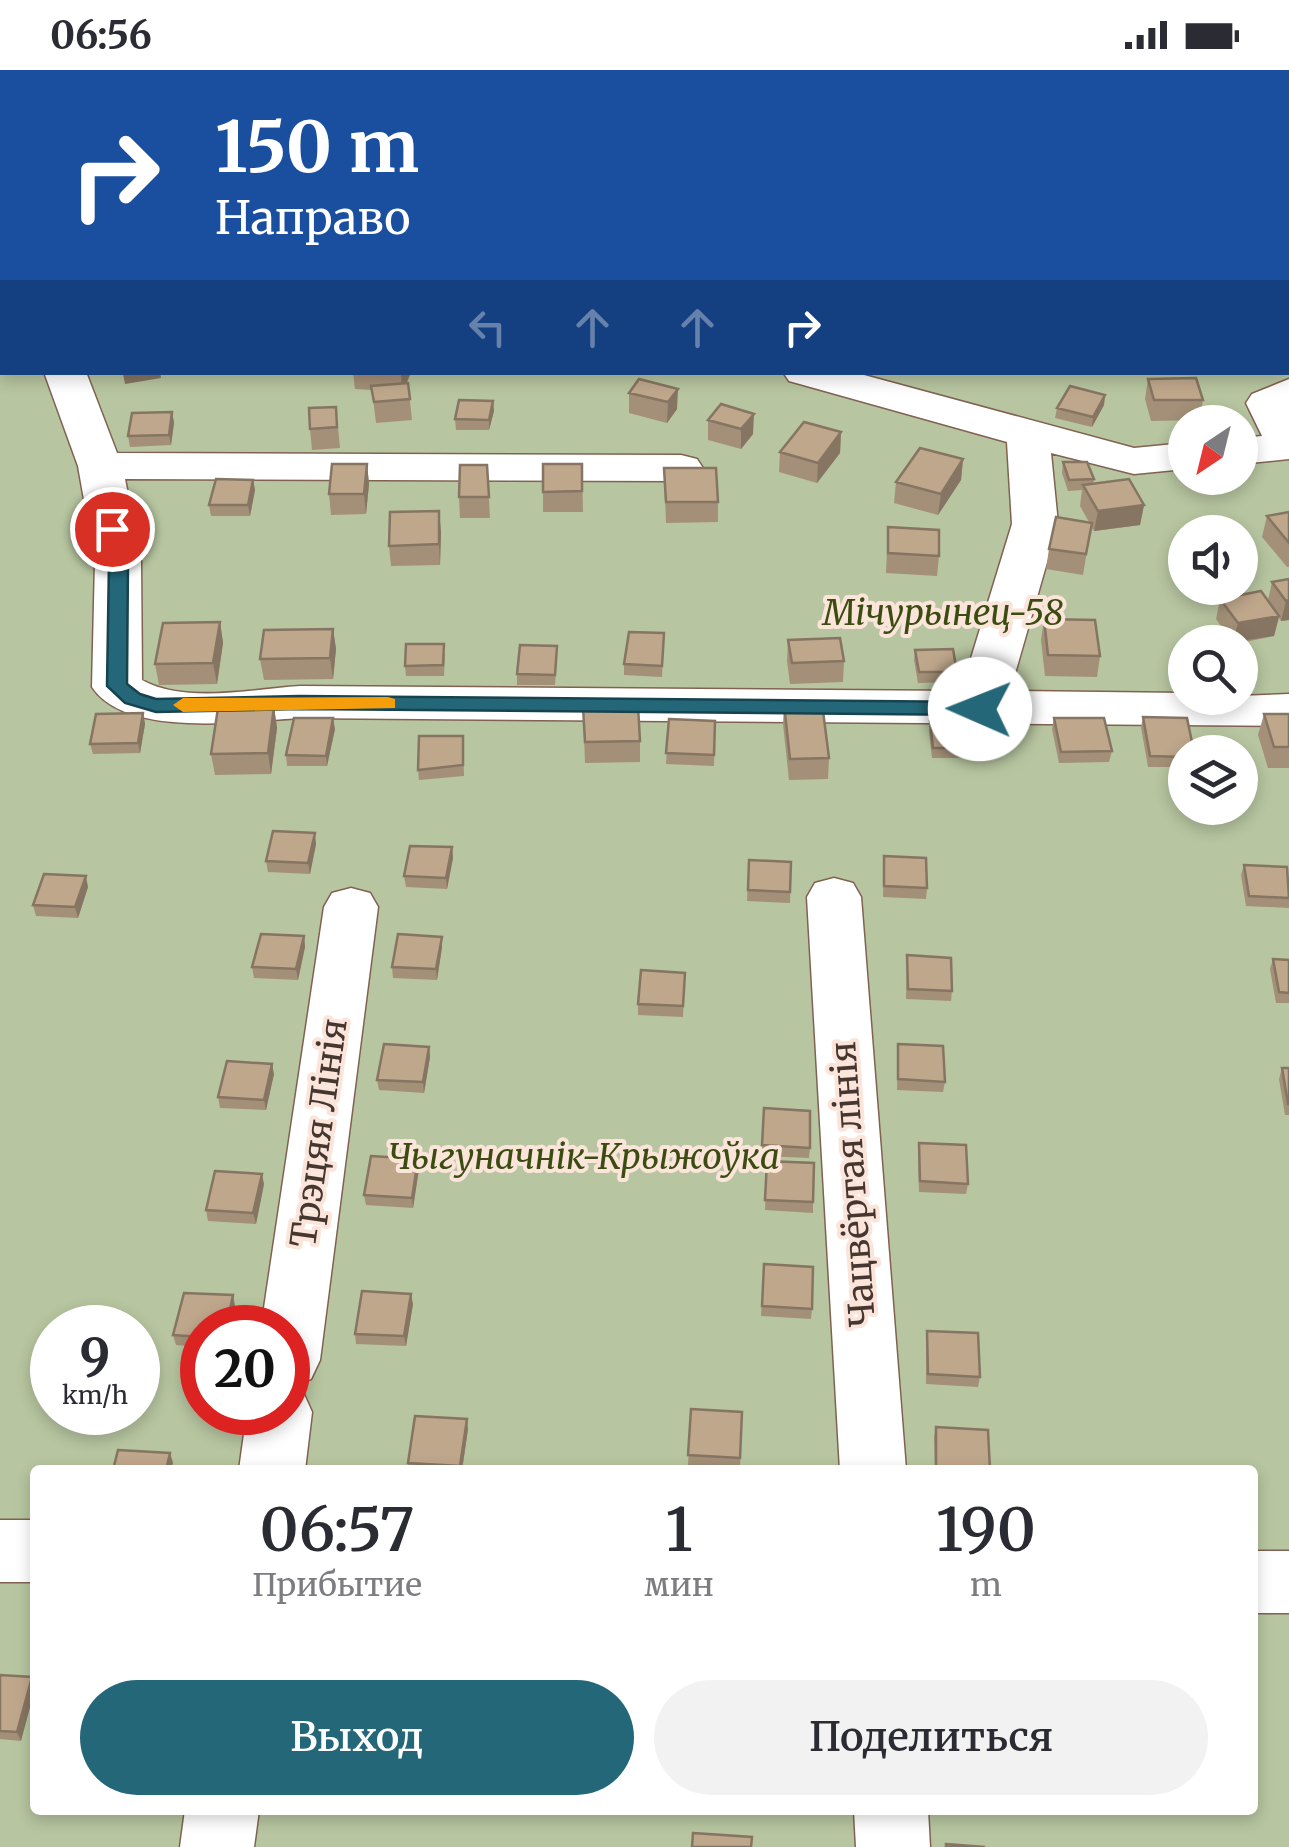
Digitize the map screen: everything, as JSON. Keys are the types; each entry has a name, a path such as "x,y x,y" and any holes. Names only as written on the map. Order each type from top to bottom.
{"street":[{"path":"66,375 100,466 118,561 117,686 132,699 156,706 300,702 1289,710"},
{"path":"826,375 898,385 1028,434 1134,461 1168,458"},
{"path":"1258,449 1289,446 1267,403 1283,386"},
{"path":"980,709 1036,524 1028,434"},
{"path":"100,466 681,468"},
{"name":"Чацвёртая лінія","path":"834,897 873,1465"},
{"name":"Трэцяя Лінія","path":"296,1305 351,907"},
{"path":"273,1465 277,1435"},
{"path":"0,1550 30,1551"},
{"path":"1258,1582 1289,1582"},
{"path":"217,1847 221,1815"},
{"path":"891,1815 893,1847"}],"green space":[{"path":"0,375 1289,375 1289,1847 0,1847"}],"building":[{"path":"1196,378 1203,400 1154,400 1148,379"},
{"path":"639,379 678,389 668,402 629,393"},
{"path":"408,383 410,399 374,402 371,386"},
{"path":"1070,386 1105,395 1093,417 1057,408"},
{"path":"459,400 493,401 489,420 455,419"},
{"path":"721,404 754,414 741,429 708,420"},
{"path":"336,407 337,427 310,429 309,408"},
{"path":"172,412 169,435 128,436 132,413"},
{"path":"804,422 841,432 818,463 780,452"},
{"path":"920,448 963,459 941,494 896,482"},
{"path":"1063,462 1087,462 1094,479 1069,480"},
{"path":"332,464 367,464 364,494 329,494"},
{"path":"543,464 582,464 582,491 543,492"},
{"path":"460,465 487,465 489,497 459,497"},
{"path":"664,468 716,468 718,502 666,502"},
{"path":"216,479 253,480 248,505 209,505"},
{"path":"1129,479 1144,505 1098,511 1083,485"},
{"path":"439,511 439,544 389,546 390,512"},
{"path":"1289,512 1289,543 1267,516"},
{"path":"1056,517 1092,523 1086,554 1049,549"},
{"path":"888,527 939,530 939,556 888,553"},
{"path":"1289,579 1289,600 1286,601 1272,582"},
{"path":"1258,592 1279,616 1238,623 1224,605 1258,605"},
{"path":"1044,619 1095,620 1100,656 1048,655"},
{"path":"220,622 213,663 155,664 163,623"},
{"path":"333,629 330,658 260,659 264,630"},
{"path":"629,632 664,633 662,666 624,664"},
{"path":"840,638 844,661 792,663 788,640"},
{"path":"406,644 444,644 443,665 405,666"},
{"path":"520,645 557,646 555,675 517,674"},
{"path":"953,649 957,672 919,672 915,650"},
{"path":"822,703 829,758 790,759 784,704"},
{"path":"638,706 640,741 585,742 583,707"},
{"path":"274,707 268,753 211,754 218,708"},
{"path":"143,713 138,743 90,744 96,714"},
{"path":"1264,714 1289,714 1289,747 1274,747"},
{"path":"1143,717 1187,718 1190,735 1168,735 1168,757 1150,756"},
{"path":"294,718 333,718 326,756 286,755"},
{"path":"1054,718 1104,718 1112,751 1061,752"},
{"path":"669,719 715,721 714,755 666,753"},
{"path":"930,721 981,721 985,748 933,748"},
{"path":"419,736 463,736 463,765 418,770"},
{"path":"273,831 315,833 308,863 266,861"},
{"path":"410,846 452,847 446,878 404,876"},
{"path":"884,856 926,858 927,888 884,886"},
{"path":"749,860 791,862 790,892 748,890"},
{"path":"1244,865 1287,867 1289,898 1249,896"},
{"path":"44,874 86,876 75,907 33,905"},
{"path":"261,934 304,936 296,969 252,967"},
{"path":"398,934 442,937 436,969 392,967"},
{"path":"907,955 951,958 952,991 908,989"},
{"path":"1273,959 1289,960 1289,993 1279,992"},
{"path":"641,970 685,973 683,1006 638,1004"},
{"path":"384,1044 429,1047 423,1082 377,1080"},
{"path":"898,1044 943,1046 945,1082 898,1079"},
{"path":"227,1061 272,1064 264,1100 218,1097"},
{"path":"1282,1068 1289,1068 1289,1104 1288,1104"},
{"path":"764,1108 810,1111 810,1148 762,1145"},
{"path":"919,1143 966,1145 968,1184 920,1181"},
{"path":"371,1156 418,1159 412,1198 364,1195"},
{"path":"767,1161 814,1163 813,1202 765,1200"},
{"path":"215,1171 262,1174 253,1213 206,1210"},
{"path":"764,1264 813,1267 812,1309 762,1306"},
{"path":"362,1291 411,1294 404,1336 355,1334"},
{"path":"184,1293 233,1295 231,1305 181,1305"},
{"path":"180,1308 180,1335 173,1335"},
{"path":"927,1331 978,1333 980,1377 928,1374"},
{"path":"691,1409 742,1412 740,1458 688,1455"},
{"path":"415,1416 467,1419 460,1465 408,1463"},
{"path":"936,1427 988,1430 990,1465 936,1465"},
{"path":"118,1450 170,1453 167,1465 114,1465"},
{"path":"0,1675 30,1677 17,1732 0,1731"},
{"path":"693,1833 752,1837 751,1847 692,1847"}],"slow traffic":[{"path":"183,705 388,703"}],"route":[{"path":"112,529 118,561 117,686 132,699 156,706 300,702 980,709"}],"park label":[{"name":"Мічурынец-58","path":"943,613"},
{"name":"Чыгуначнік-Крыжоўка","path":"584,1157"}]}
